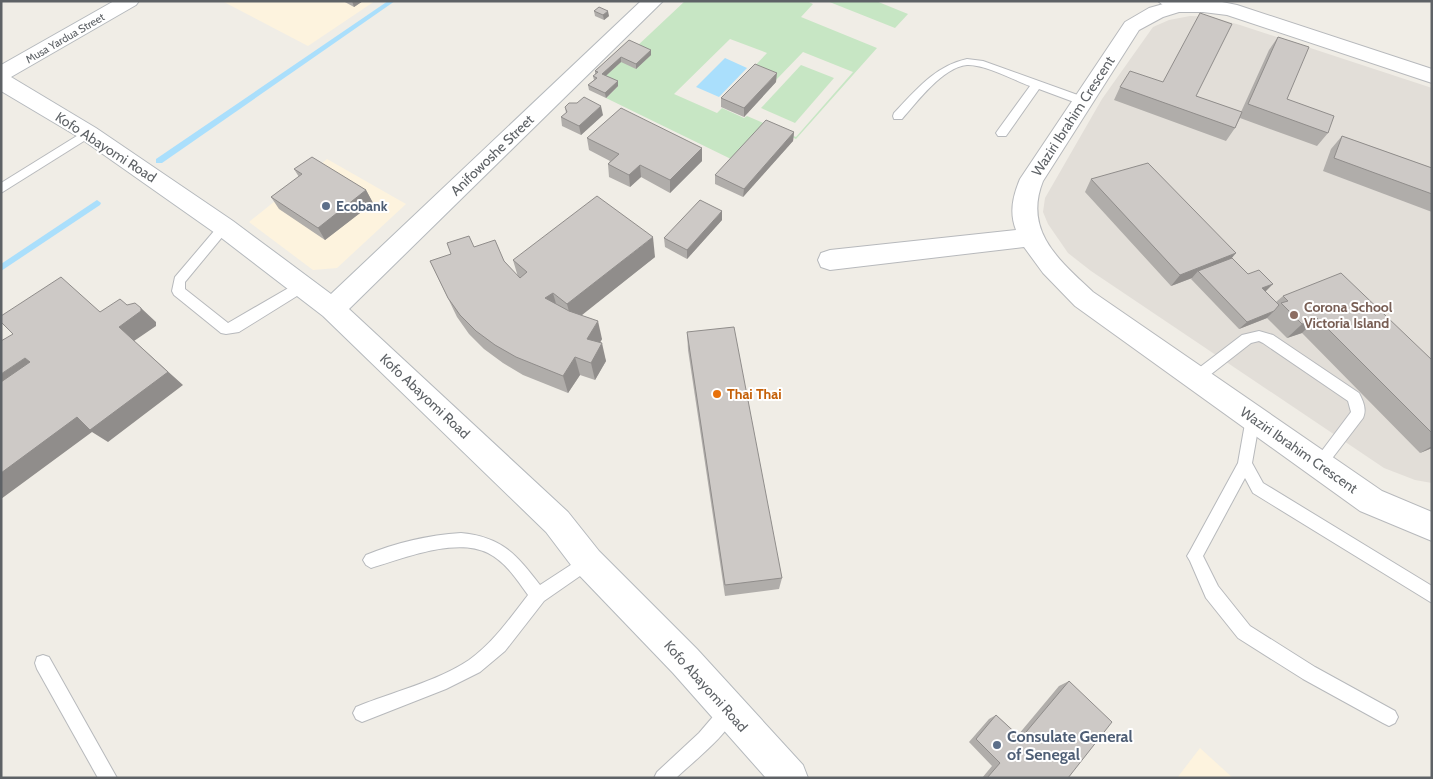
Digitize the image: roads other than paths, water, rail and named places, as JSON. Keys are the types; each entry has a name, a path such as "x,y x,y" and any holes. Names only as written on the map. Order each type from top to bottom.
{"street":[{"name":"Musa Yardua Street","path":"1,74 129,1"},
{"name":"Anifowoshe Street","path":"332,309 653,1"},
{"name":"Waziri Ibrahim Crescent","path":"1432,76 1230,9 1207,5 1167,4 1132,26 1032,179 1025,198 1025,216 1032,237 1043,258 1084,299 1371,501 1432,527"},
{"name":"Kofo Abayomi Road","path":"1,81 88,133 224,227 332,309 557,522 588,562 685,662 790,778"},
{"path":"830,260 1032,237"}],"lane":[{"path":"898,116 933,78 965,61 979,63 1082,101"},
{"path":"1002,133 1036,85"},
{"path":"1,189 88,133"},
{"path":"224,227 179,281 178,291 226,329 234,328 301,287"},
{"path":"1196,378 1246,339 1259,336 1268,339 1354,397 1358,414 1319,464"},
{"path":"1253,418 1244,464 1195,556 1212,592 1244,632 1309,673 1389,718"},
{"path":"1244,464 1258,488 1432,595"},
{"path":"370,560 463,539 488,544 509,559 538,595"},
{"path":"362,713 440,683 474,666 499,645 538,595 588,562"},
{"path":"43,663 108,778"},
{"path":"663,778 705,739 729,711"}],"water":[{"path":"725,58 747,68 719,97 696,87"}],"waterway":[{"path":"159,161 392,1"},
{"path":"1,268 97,203"}],"place":[{"name":"Ecobank","path":"326,206"},
{"name":"Corona School Victoria Island","path":"1294,315"},
{"name":"Thai Thai","path":"717,394"},
{"name":"Consulate General of Senegal","path":"997,745"}]}
